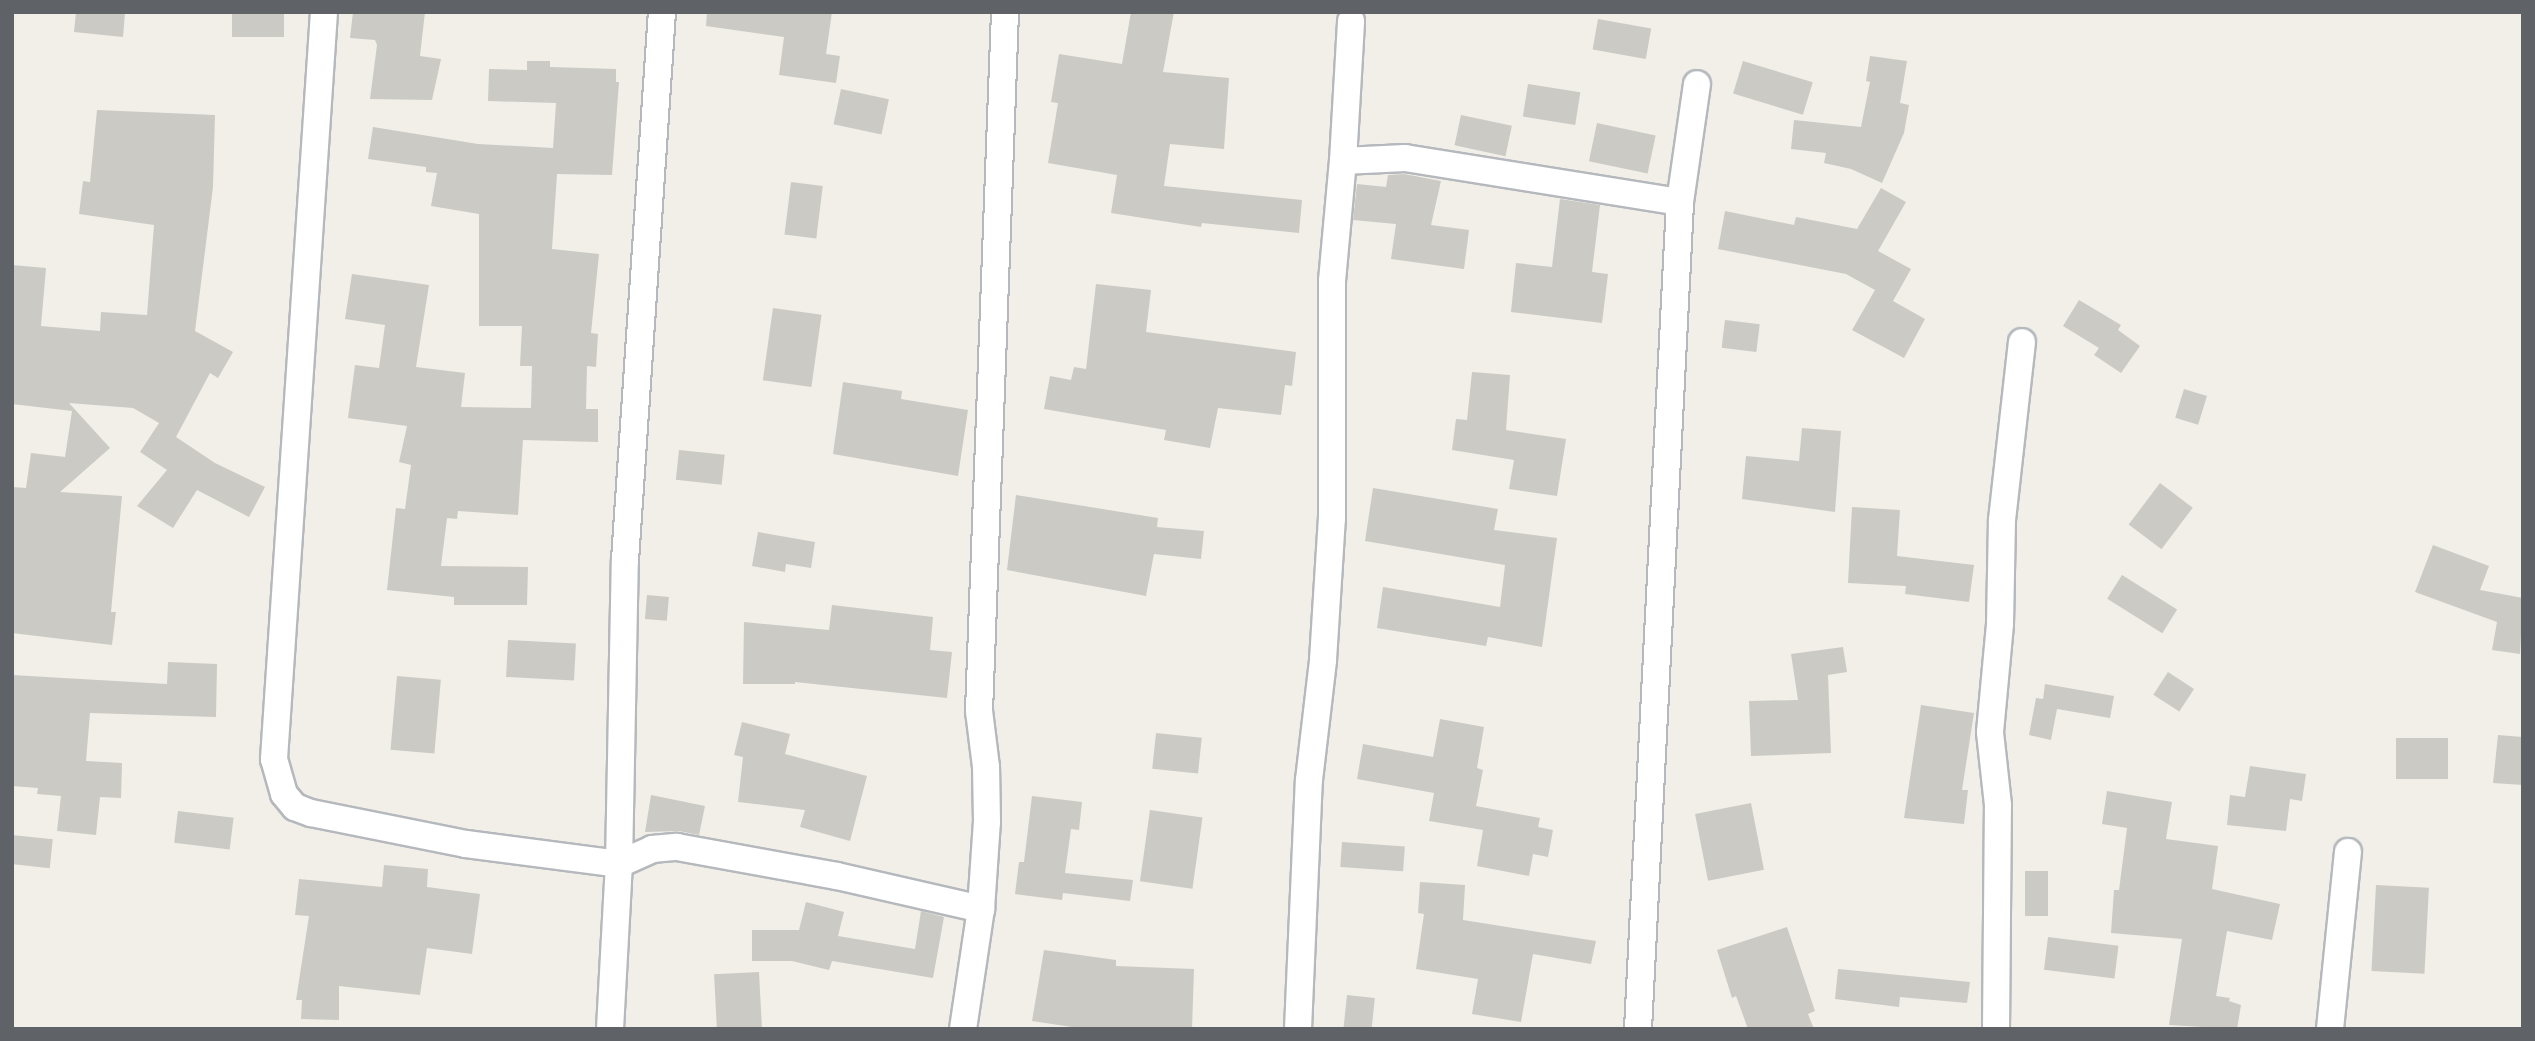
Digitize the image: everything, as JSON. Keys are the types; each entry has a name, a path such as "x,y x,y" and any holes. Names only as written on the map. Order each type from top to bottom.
{"street":[{"path":"324,12 274,759 277,777 295,807 311,814 466,844 619,864 652,849 677,847 837,876 981,909"},
{"path":"610,1029 619,864 625,560 662,12"},
{"path":"963,1029 981,909 987,822 986,767 979,711 1005,12"},
{"path":"1298,1029 1309,780 1322,660 1332,517 1332,281 1343,161 1351,21"},
{"path":"1638,1029 1680,202 1697,83"},
{"path":"1343,161 1405,159 1680,202"},
{"path":"1996,1029 1998,805 1990,732 2000,624 2002,520 2022,342"},
{"path":"2330,1029 2348,852"}],"building":[{"path":"76,12 125,12 123,37 74,32"},
{"path":"232,12 284,12 284,37 232,37"},
{"path":"353,12 425,12 420,56 441,59 432,100 370,99 377,45 375,40 350,38"},
{"path":"707,12 832,12 826,54 840,56 836,83 779,75 784,37 706,26"},
{"path":"1131,12 1174,12 1163,72 1229,78 1224,149 1170,144 1164,186 1302,200 1299,233 1202,223 1201,227 1111,213 1117,175 1048,163 1058,103 1051,102 1059,54 1122,64"},
{"path":"1598,19 1651,28 1646,59 1593,50"},
{"path":"1870,56 1907,61 1900,103 1909,105 1904,133 1882,183 1851,169 1824,163 1826,153 1791,149 1794,120 1861,127 1870,82 1866,81"},
{"path":"527,61 550,61 550,67 616,69 616,82 619,82 612,175 557,174 552,249 599,254 591,333 598,334 596,367 587,366 586,409 598,409 598,442 523,440 518,515 458,511 457,519 447,518 441,566 528,567 527,605 454,605 454,597 387,590 396,508 405,509 411,465 399,462 407,426 348,418 355,365 379,368 385,325 345,319 352,274 429,285 416,367 465,373 461,407 531,408 532,366 520,366 522,326 479,326 479,214 431,206 437,173 426,172 426,167 368,159 373,127 478,144 553,148 556,103 488,101 489,69 527,70"},
{"path":"1743,61 1813,82 1803,115 1733,94"},
{"path":"1528,84 1580,92 1575,125 1523,117"},
{"path":"841,89 889,99 881,134 834,124"},
{"path":"97,110 215,115 213,187 195,331 233,352 218,378 210,373 176,437 215,463 265,487 249,517 197,490 173,528 137,506 167,470 140,452 159,423 133,408 69,403 110,448 60,492 122,496 111,612 116,612 112,645 12,633 12,487 26,488 31,453 65,457 72,411 12,404 12,265 46,268 41,326 100,331 101,312 147,315 154,225 79,214 83,181 90,182"},
{"path":"1461,115 1512,126 1505,156 1455,145"},
{"path":"1597,123 1656,135 1648,174 1589,161"},
{"path":"1404,174 1441,181 1431,225 1469,230 1464,269 1391,259 1396,224 1353,220 1357,184 1386,187 1388,175"},
{"path":"791,182 823,186 816,239 785,235"},
{"path":"1881,188 1906,202 1878,251 1911,269 1893,301 1925,319 1904,358 1852,330 1875,290 1846,274 1718,249 1725,211 1794,225 1796,217 1857,229"},
{"path":"1560,199 1600,205 1592,272 1608,274 1602,323 1511,312 1516,263 1552,267"},
{"path":"1096,284 1151,290 1146,332 1296,352 1292,386 1285,385 1281,415 1218,408 1210,448 1164,440 1166,430 1044,409 1050,376 1071,380 1074,367 1086,369"},
{"path":"2079,300 2121,325 2118,330 2140,346 2121,373 2094,355 2099,348 2063,326"},
{"path":"773,308 822,315 811,387 763,380"},
{"path":"1725,320 1760,324 1756,352 1722,348"},
{"path":"1472,372 1510,375 1506,430 1566,439 1557,496 1509,489 1514,460 1452,450 1456,419 1467,420"},
{"path":"843,382 902,391 901,399 968,410 958,476 833,454"},
{"path":"2184,389 2207,396 2198,425 2175,418"},
{"path":"1802,428 1841,431 1835,512 1742,499 1746,456 1799,461"},
{"path":"679,450 725,455 722,485 676,480"},
{"path":"2160,483 2193,508 2161,549 2129,525"},
{"path":"1373,488 1498,509 1494,530 1557,538 1542,647 1488,637 1486,646 1377,628 1383,587 1500,607 1505,565 1365,541"},
{"path":"1016,495 1158,518 1157,527 1204,531 1201,559 1154,554 1146,596 1007,570"},
{"path":"1852,507 1900,510 1897,556 1974,565 1969,602 1905,594 1906,586 1848,583"},
{"path":"758,532 815,542 811,568 786,564 785,572 752,566"},
{"path":"2433,545 2489,566 2480,590 2523,598 2520,654 2492,650 2497,622 2415,592"},
{"path":"2122,575 2177,609 2162,633 2107,599"},
{"path":"647,595 669,597 667,621 645,619"},
{"path":"832,605 933,617 930,650 952,652 947,698 795,682 743,684 744,622 829,630"},
{"path":"508,640 576,644 574,681 506,677"},
{"path":"1843,647 1847,672 1828,675 1831,753 1751,756 1749,701 1798,700 1791,654"},
{"path":"168,662 217,664 216,717 90,713 86,761 122,763 121,798 100,797 96,835 57,831 61,796 37,794 38,788 12,786 12,675 167,684"},
{"path":"2168,672 2194,689 2179,712 2153,695"},
{"path":"397,676 441,680 434,754 391,750"},
{"path":"2045,684 2114,696 2110,718 2057,709 2051,740 2029,735 2036,698 2043,699"},
{"path":"1921,705 1974,713 1962,790 1968,790 1964,824 1904,818"},
{"path":"1440,719 1484,727 1477,768 1483,770 1476,806 1540,818 1538,827 1553,830 1548,857 1533,854 1529,876 1477,866 1483,830 1429,821 1434,793 1357,779 1363,744 1433,757"},
{"path":"742,722 790,734 785,754 867,776 850,841 800,827 805,810 738,802 743,757 734,755"},
{"path":"1156,733 1202,738 1198,774 1152,769"},
{"path":"2498,735 2523,737 2523,785 2493,783"},
{"path":"2396,738 2448,738 2448,779 2396,779"},
{"path":"2250,766 2306,774 2302,801 2290,799 2286,831 2227,825 2230,795 2245,797"},
{"path":"2107,791 2172,802 2166,839 2218,846 2212,889 2280,904 2272,940 2227,931 2216,996 2230,998 2229,1001 2241,1005 2237,1029 2169,1025 2182,939 2111,933 2114,890 2119,890 2127,828 2102,824"},
{"path":"651,795 705,806 699,835 679,831 645,832"},
{"path":"1032,796 1082,802 1079,830 1071,829 1065,873 1133,880 1130,901 1063,893 1062,900 1015,894 1019,862 1024,862"},
{"path":"1751,803 1764,870 1708,881 1695,814"},
{"path":"1150,810 1202,817 1192,889 1140,881"},
{"path":"178,811 234,818 230,850 174,843"},
{"path":"12,835 53,839 50,868 12,864"},
{"path":"1342,842 1405,846 1403,871 1340,867"},
{"path":"384,865 428,869 427,887 480,894 472,954 427,948 420,995 339,986 339,1020 301,1019 302,1000 296,1000 309,916 295,915 299,879 382,887"},
{"path":"2025,871 2048,871 2048,916 2025,916"},
{"path":"1420,882 1465,885 1463,920 1596,941 1591,964 1533,954 1521,1022 1472,1014 1478,979 1416,969 1424,914 1418,913"},
{"path":"2376,885 2429,888 2424,974 2371,971"},
{"path":"806,902 844,912 838,936 915,949 921,911 944,917 933,978 832,961 829,970 792,961 752,961 752,930 799,930"},
{"path":"1787,927 1815,1011 1808,1014 1814,1029 1748,1029 1736,996 1732,998 1717,950"},
{"path":"2048,937 2118,946 2114,978 2044,970"},
{"path":"1044,950 1116,960 1116,966 1194,969 1192,1029 1085,1029 1032,1021"},
{"path":"1838,969 1970,982 1967,1003 1900,997 1899,1007 1835,999"},
{"path":"759,972 762,1029 717,1029 714,974"},
{"path":"1347,995 1375,998 1372,1029 1343,1029"}]}
